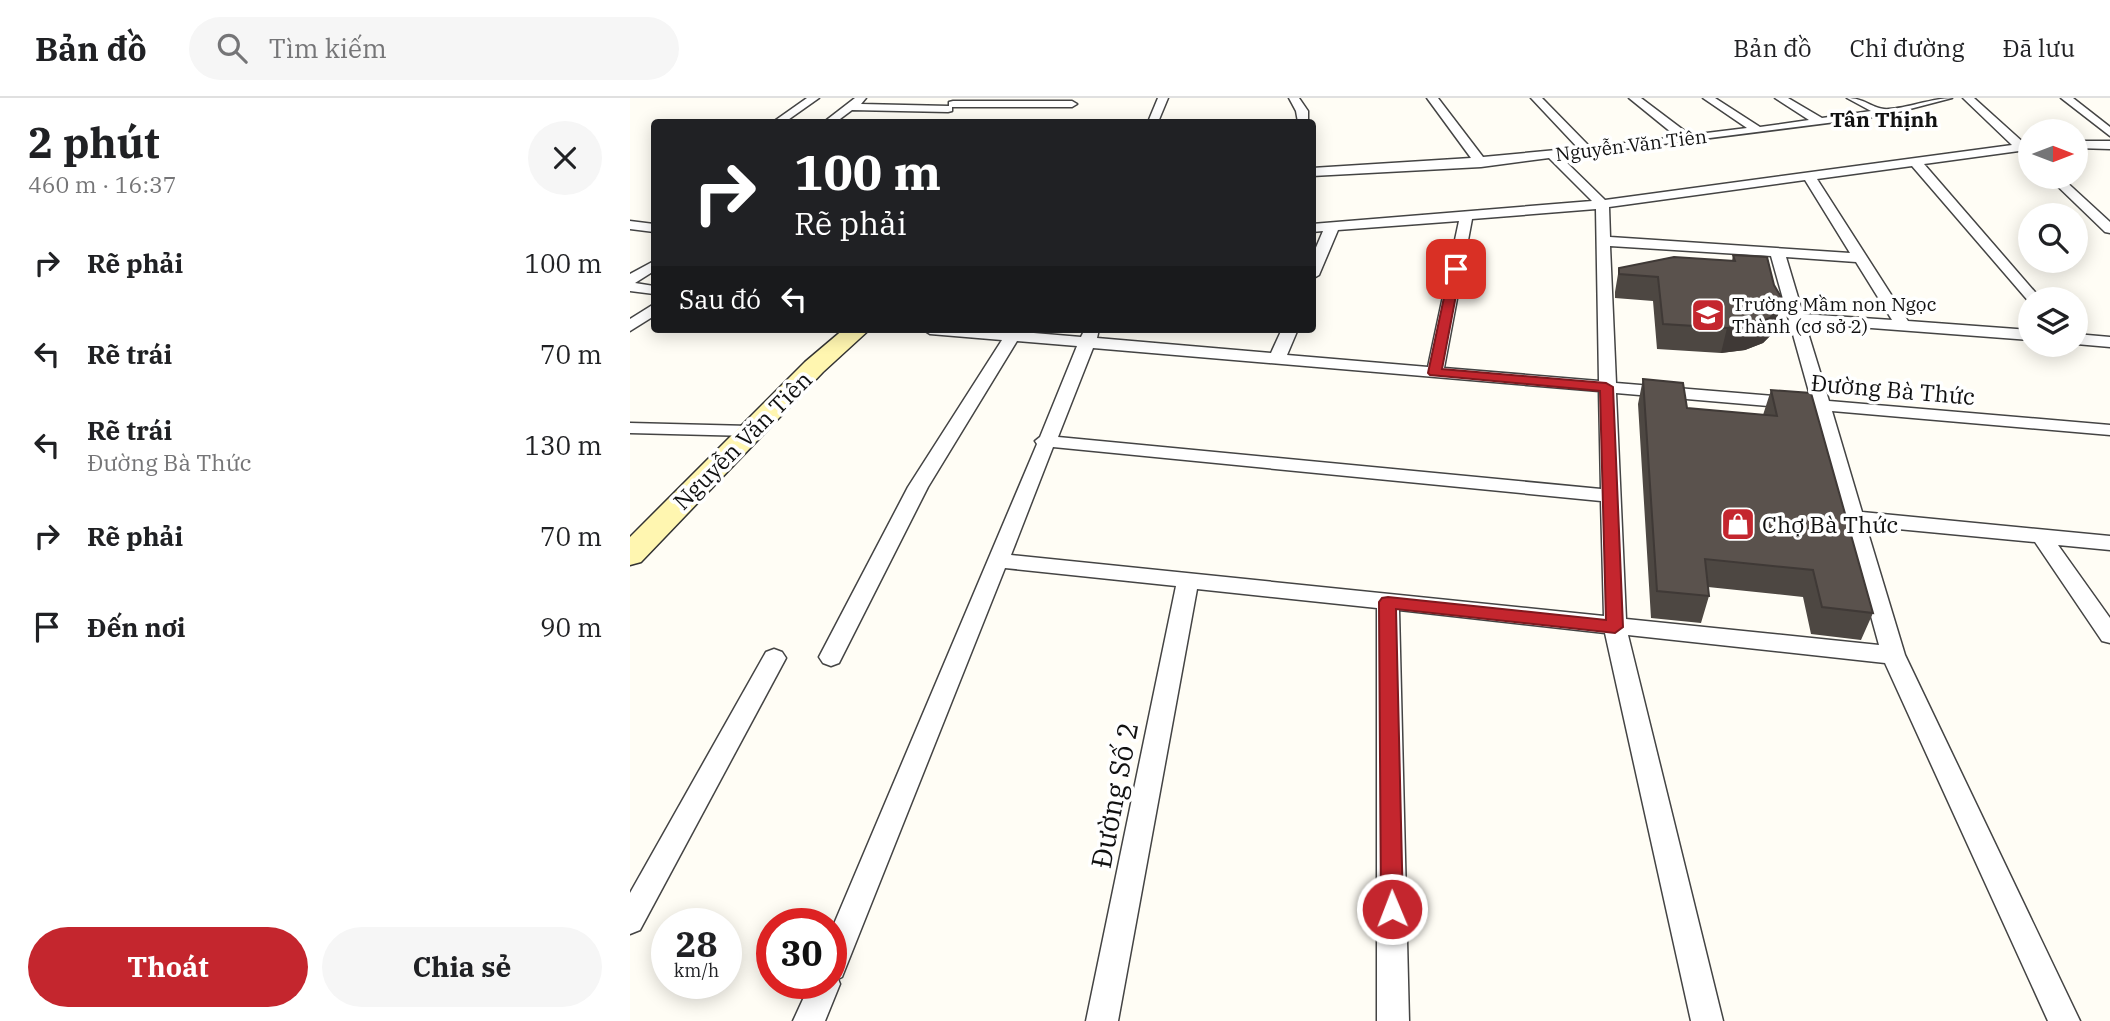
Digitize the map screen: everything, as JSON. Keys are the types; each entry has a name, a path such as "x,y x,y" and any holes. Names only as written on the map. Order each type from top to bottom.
{"street":[{"path":"782,119 814,98"},
{"path":"833,119 862,98"},
{"path":"1154,119 1163,98"},
{"path":"1294,98 1302,111 1303,119"},
{"path":"1433,98 1481,163"},
{"path":"1536,98 1587,151"},
{"path":"1634,98 1686,138"},
{"path":"1707,98 1756,130"},
{"path":"1780,98 1819,121"},
{"path":"1852,98 1883,113"},
{"name":"Nguyễn Văn Tiên","path":"1316,172 1481,163 1587,151 1883,113 1923,106 1947,98"},
{"path":"1968,98 2018,141"},
{"path":"2066,98 2110,133"},
{"path":"940,119 953,104"},
{"path":"849,107 1071,105"},
{"path":"2088,145 2110,145"},
{"path":"1316,228 1602,204 1915,161 2018,150"},
{"path":"1552,155 1602,204 1615,627 1707,1021"},
{"path":"1915,161 2023,287"},
{"path":"1809,176 1903,326"},
{"path":"2067,189 2110,229"},
{"path":"1435,373 1466,217"},
{"path":"630,219 651,220"},
{"path":"630,225 651,228"},
{"path":"1316,265 1332,227"},
{"path":"1603,241 1861,258"},
{"path":"1777,252 1893,655 2064,1021"},
{"path":"630,280 651,267"},
{"path":"630,287 651,290"},
{"path":"630,326 651,311"},
{"path":"1795,318 2018,334"},
{"name":"Nguyễn Văn Tiên","path":"630,555 814,367 853,333"},
{"name":"Đường Bà Thức","path":"971,333 1012,337 1089,336 1277,359 2110,430"},
{"path":"1277,359 1288,333"},
{"path":"847,928 1089,336"},
{"path":"831,657 918,487 1012,337"},
{"path":"2088,340 2110,341"},
{"path":"630,428 750,431"},
{"path":"1044,441 1609,496"},
{"path":"1853,518 2110,543"},
{"path":"2042,537 2110,635"},
{"path":"996,560 1893,655"},
{"name":"Đường Số 2","path":"1102,1021 1188,581"},
{"path":"1388,602 1393,1021"},
{"path":"630,921 774,658"},
{"path":"809,1021 819,999"}],"building":[{"path":"1733,255 1767,257 1774,285 1781,297 1780,308 1770,318 1751,325 1727,328 1663,324 1658,277 1619,274 1619,268 1674,257 1735,261"},
{"name":"Chợ Bà Thức","path":"1643,379 1683,383 1687,408 1777,416 1771,390 1811,393 1873,613 1822,607 1813,570 1705,559 1709,596 1657,591"}],"place":[{"name":"Trường Mầm non Ngọc Thành (cơ sở 2)","path":"1708,315"},
{"name":"Chợ Bà Thức","path":"1738,524"}],"district":[{"name":"Tân Thịnh","path":"1884,119"}],"route":[{"path":"1392,909 1388,602 1615,627 1606,387 1435,373 1456,269"}]}
